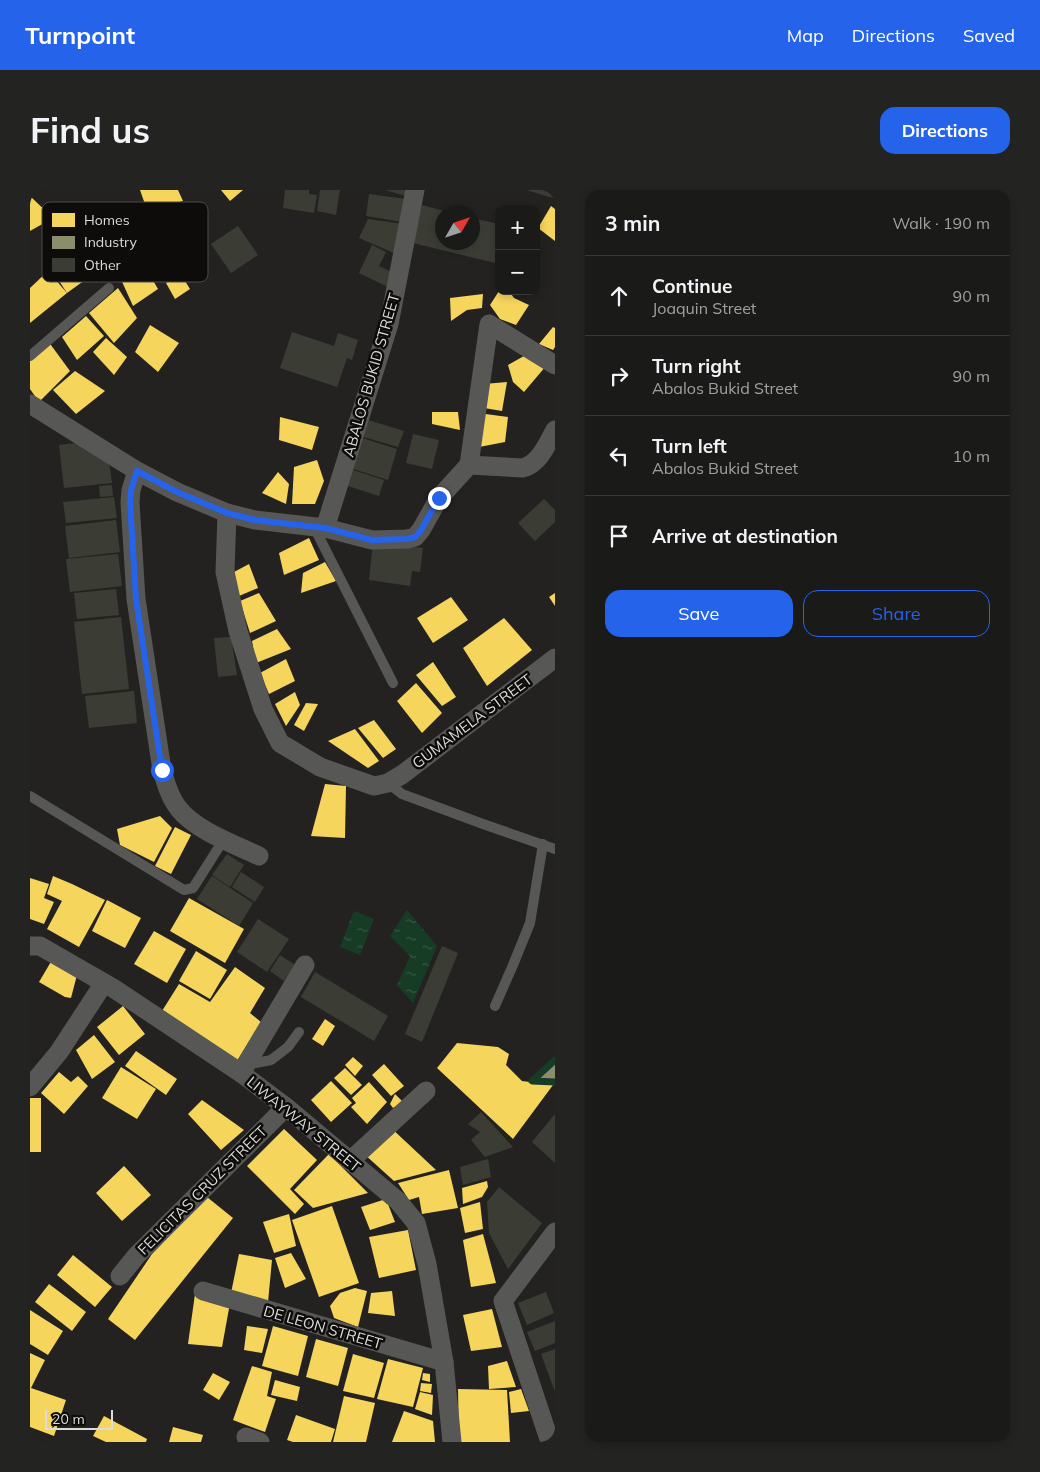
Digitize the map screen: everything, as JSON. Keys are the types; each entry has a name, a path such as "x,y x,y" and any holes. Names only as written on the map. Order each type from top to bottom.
{"street":[{"name":"ABALOS BUKID STREET","path":"320,528 388,324 415,190"},
{"path":"30,404 137,471 177,492 227,513 255,520 320,528 372,540 407,539 415,537 421,530 439,498 470,465 489,324 555,365"},
{"path":"470,465 523,468 529,466 539,458 555,430"},
{"path":"137,471 131,490 130,502 136,599 162,770 168,790 179,810 195,824 259,856"},
{"path":"227,513 225,572 238,631 263,709 280,743 320,767 374,786 388,783"},
{"name":"GUMAMELA STREET","path":"388,783 403,774 555,658"},
{"name":"LIWAYWAY STREET","path":"30,946 40,946 104,983 243,1069 398,1201 416,1223 428,1264 444,1362 452,1442"},
{"path":"243,1069 305,965"},
{"path":"30,1087 59,1052 104,983"},
{"path":"350,1162 426,1091"},
{"name":"FELICITAS CRUZ STREET","path":"120,1276 137,1255 286,1107"},
{"path":"550,1442 503,1302 555,1232"},
{"name":"DE LEON STREET","path":"203,1291 444,1362"}],"lane":[{"path":"30,356 109,288"},
{"path":"320,528 393,683"},
{"path":"388,783 402,794 555,849"},
{"path":"30,796 184,890 194,888 224,839"},
{"path":"495,1006 514,965 530,923 544,844"},
{"path":"243,1069 271,1060 288,1047 299,1032"}],"water":[{"path":"407,910 437,946 413,1003 397,985 410,956 390,936"},
{"path":"354,911 374,919 360,955 340,947"}],"building: Homes":[{"path":"140,190 178,190 183,201 179,202 144,202"},
{"path":"221,190 243,190 230,201"},
{"path":"30,196 42,207 42,224 30,231"},
{"path":"551,206 555,209 555,241 540,230 540,225"},
{"path":"42,277 42,282 58,282 67,293 30,323 30,288"},
{"path":"60,282 82,282 67,293"},
{"path":"122,282 154,282 158,289 133,306"},
{"path":"186,282 190,289 175,299 166,283"},
{"path":"118,288 137,318 114,343 89,313"},
{"path":"483,294 482,308 467,310 451,321 450,298"},
{"path":"496,295 512,295 514,298 529,305 516,325 500,319 490,305"},
{"path":"86,316 104,336 77,360 62,337"},
{"path":"150,325 179,343 158,372 135,352"},
{"path":"553,327 555,328 555,347 553,350 539,344"},
{"path":"106,338 127,357 114,375 93,352"},
{"path":"48,341 70,371 39,402 30,389 30,358"},
{"path":"531,352 546,366 524,392 513,382 508,365"},
{"path":"75,371 105,391 76,414 53,390"},
{"path":"507,382 502,411 478,407 484,384"},
{"path":"432,412 458,412 460,430 432,424"},
{"path":"478,413 508,417 505,442 474,448"},
{"path":"280,417 319,427 312,450 279,440"},
{"path":"317,460 324,481 315,504 292,504 294,467"},
{"path":"278,472 289,484 286,504 262,493"},
{"path":"309,538 319,560 284,575 279,553"},
{"path":"325,562 336,581 301,593 303,573"},
{"path":"249,564 258,588 239,596 234,572"},
{"path":"259,593 276,621 250,633 240,601"},
{"path":"555,593 555,606 549,597"},
{"path":"451,597 468,620 433,643 417,618"},
{"path":"504,618 532,650 487,686 463,648"},
{"path":"277,629 291,649 256,663 252,641"},
{"path":"286,659 295,681 269,694 260,673"},
{"path":"433,662 456,697 442,706 416,675"},
{"path":"416,683 442,713 422,733 397,701"},
{"path":"295,692 300,705 286,726 275,704"},
{"path":"306,703 318,704 304,731 294,725"},
{"path":"374,720 396,749 383,758 358,728"},
{"path":"355,729 379,761 368,768 328,741"},
{"path":"325,784 346,786 345,838 311,836"},
{"path":"160,816 172,828 154,862 120,845 117,829"},
{"path":"175,827 191,835 171,874 155,866"},
{"path":"53,876 105,900 79,947 47,929 62,901 47,894"},
{"path":"30,878 49,884 44,898 54,902 44,924 30,919"},
{"path":"189,898 244,929 225,963 170,931"},
{"path":"107,900 141,918 125,948 92,931"},
{"path":"154,931 186,949 167,983 134,964"},
{"path":"196,951 227,970 210,999 179,981"},
{"path":"52,960 77,975 71,998 65,997 39,982"},
{"path":"235,967 265,988 250,1013 261,1022 237,1061 162,1011 179,984 210,1002"},
{"path":"123,1006 145,1034 119,1055 97,1027"},
{"path":"325,1019 335,1026 323,1046 312,1039"},
{"path":"94,1035 115,1062 92,1079 76,1050"},
{"path":"457,1043 498,1047 509,1054 506,1065 522,1081 553,1085 513,1139 437,1068"},
{"path":"136,1051 177,1079 166,1095 125,1066"},
{"path":"353,1057 363,1066 355,1076 345,1065"},
{"path":"384,1064 404,1086 391,1096 372,1075"},
{"path":"121,1067 156,1089 137,1119 102,1098"},
{"path":"345,1068 362,1085 351,1095 334,1078"},
{"path":"59,1072 71,1082 78,1076 88,1086 64,1114 41,1093"},
{"path":"331,1081 352,1103 331,1122 311,1100"},
{"path":"369,1082 387,1102 367,1124 351,1107 356,1103 352,1098"},
{"path":"395,1094 403,1102 393,1108 390,1104"},
{"path":"30,1098 41,1098 41,1152 30,1152"},
{"path":"202,1100 244,1130 221,1150 188,1114"},
{"path":"389,1126 436,1170 394,1181 363,1153"},
{"path":"284,1129 317,1160 290,1189 304,1204 295,1214 247,1166"},
{"path":"329,1154 368,1193 313,1208 294,1190"},
{"path":"124,1166 151,1195 122,1221 96,1193"},
{"path":"449,1170 458,1208 422,1214 419,1197 409,1200 398,1183"},
{"path":"487,1181 488,1187 482,1197 463,1204 462,1188"},
{"path":"207,1197 233,1218 135,1340 108,1319 152,1254"},
{"path":"386,1199 395,1222 370,1230 361,1207"},
{"path":"480,1202 483,1229 465,1233 460,1208"},
{"path":"332,1206 359,1283 319,1297 292,1220"},
{"path":"289,1214 296,1246 274,1253 263,1222"},
{"path":"408,1230 416,1270 379,1278 369,1237"},
{"path":"483,1234 496,1283 471,1287 463,1240"},
{"path":"291,1253 306,1279 285,1288 275,1258"},
{"path":"239,1254 272,1260 268,1302 231,1293"},
{"path":"73,1255 112,1287 95,1307 57,1275"},
{"path":"49,1284 86,1312 72,1331 35,1302"},
{"path":"355,1288 367,1291 358,1327 334,1318 330,1306 340,1293"},
{"path":"392,1291 395,1316 368,1313 371,1293"},
{"path":"195,1294 230,1303 222,1347 188,1344"},
{"path":"492,1309 502,1347 471,1351 463,1315"},
{"path":"30,1310 63,1331 48,1355 30,1344"},
{"path":"247,1326 268,1329 262,1353 244,1350"},
{"path":"273,1326 308,1336 298,1376 262,1366"},
{"path":"316,1339 348,1348 338,1386 306,1377"},
{"path":"30,1353 45,1360 31,1388 66,1400 54,1436 30,1427"},
{"path":"353,1354 384,1363 374,1398 343,1391"},
{"path":"388,1359 423,1368 413,1407 377,1399"},
{"path":"507,1361 516,1387 489,1389 488,1366"},
{"path":"252,1366 272,1372 267,1396 276,1399 265,1432 233,1420"},
{"path":"213,1373 230,1382 219,1400 203,1390"},
{"path":"423,1373 430,1374 430,1382 422,1380"},
{"path":"275,1380 300,1387 297,1401 271,1395"},
{"path":"421,1383 432,1384 431,1393 420,1391"},
{"path":"458,1389 507,1390 510,1442 459,1442"},
{"path":"521,1389 529,1411 511,1413 509,1392"},
{"path":"420,1392 433,1395 432,1415 415,1409"},
{"path":"344,1396 375,1403 366,1442 333,1442"},
{"path":"404,1411 433,1421 435,1442 392,1442"},
{"path":"296,1415 335,1429 331,1442 293,1442 287,1440"},
{"path":"104,1416 147,1439 146,1442 106,1442 93,1436"},
{"path":"173,1427 203,1435 201,1442 169,1442"}],"building: Industry":[{"path":"555,1063 555,1080 540,1078"}],"building: Other":[{"path":"285,190 309,190 309,194 317,195 314,213 283,208"},
{"path":"320,190 340,190 336,215 317,211"},
{"path":"385,190 407,190 406,196"},
{"path":"526,190 555,190 555,191 553,198"},
{"path":"369,194 406,199 403,222 366,216"},
{"path":"422,205 435,208 435,248 413,243"},
{"path":"368,219 403,224 394,253 359,238"},
{"path":"480,220 495,223 495,263 442,250 480,250"},
{"path":"238,226 258,255 231,273 211,244"},
{"path":"372,245 386,252 379,266 394,273 388,287 359,273"},
{"path":"292,332 334,346 338,333 358,340 352,360 347,358 337,387 280,368"},
{"path":"365,419 404,431 398,447 360,436"},
{"path":"413,434 439,440 432,469 406,463"},
{"path":"362,438 397,449 388,480 353,469"},
{"path":"76,443 109,461 112,483 64,488 59,445"},
{"path":"353,470 384,480 379,496 348,486"},
{"path":"112,485 113,496 100,497 99,486"},
{"path":"114,497 117,518 66,523 63,502"},
{"path":"544,499 555,510 555,522 535,541 518,523"},
{"path":"116,520 120,552 69,558 65,526"},
{"path":"373,542 423,548 420,572 412,571 410,586 369,580"},
{"path":"118,554 122,586 70,592 66,559"},
{"path":"116,589 119,615 77,619 74,593"},
{"path":"121,617 129,689 82,694 74,622"},
{"path":"231,637 237,675 218,677 214,638"},
{"path":"134,691 137,723 89,728 85,696"},
{"path":"227,854 244,865 230,887 212,875"},
{"path":"241,872 264,887 255,902 232,887"},
{"path":"212,876 253,903 239,926 197,899"},
{"path":"258,919 289,939 267,972 237,952"},
{"path":"442,946 458,953 422,1042 405,1034"},
{"path":"280,955 295,965 284,981 270,971"},
{"path":"315,972 388,1016 374,1041 301,997"},
{"path":"481,1112 513,1147 485,1157 471,1140 480,1132 468,1124"},
{"path":"555,1114 555,1163 532,1142"},
{"path":"488,1159 491,1177 463,1185 460,1167"},
{"path":"499,1187 542,1223 508,1269 489,1233 487,1202"},
{"path":"546,1292 554,1313 527,1325 518,1303"},
{"path":"555,1321 555,1343 535,1351 527,1332"},
{"path":"555,1349 555,1392 541,1354"}],"waterway":[{"path":"555,1060 532,1081 555,1082"}],"route":[{"path":"162,770 136,599 130,502 131,490 137,471 177,492 227,513 255,520 325,528 372,540 415,537 439,498"}]}
